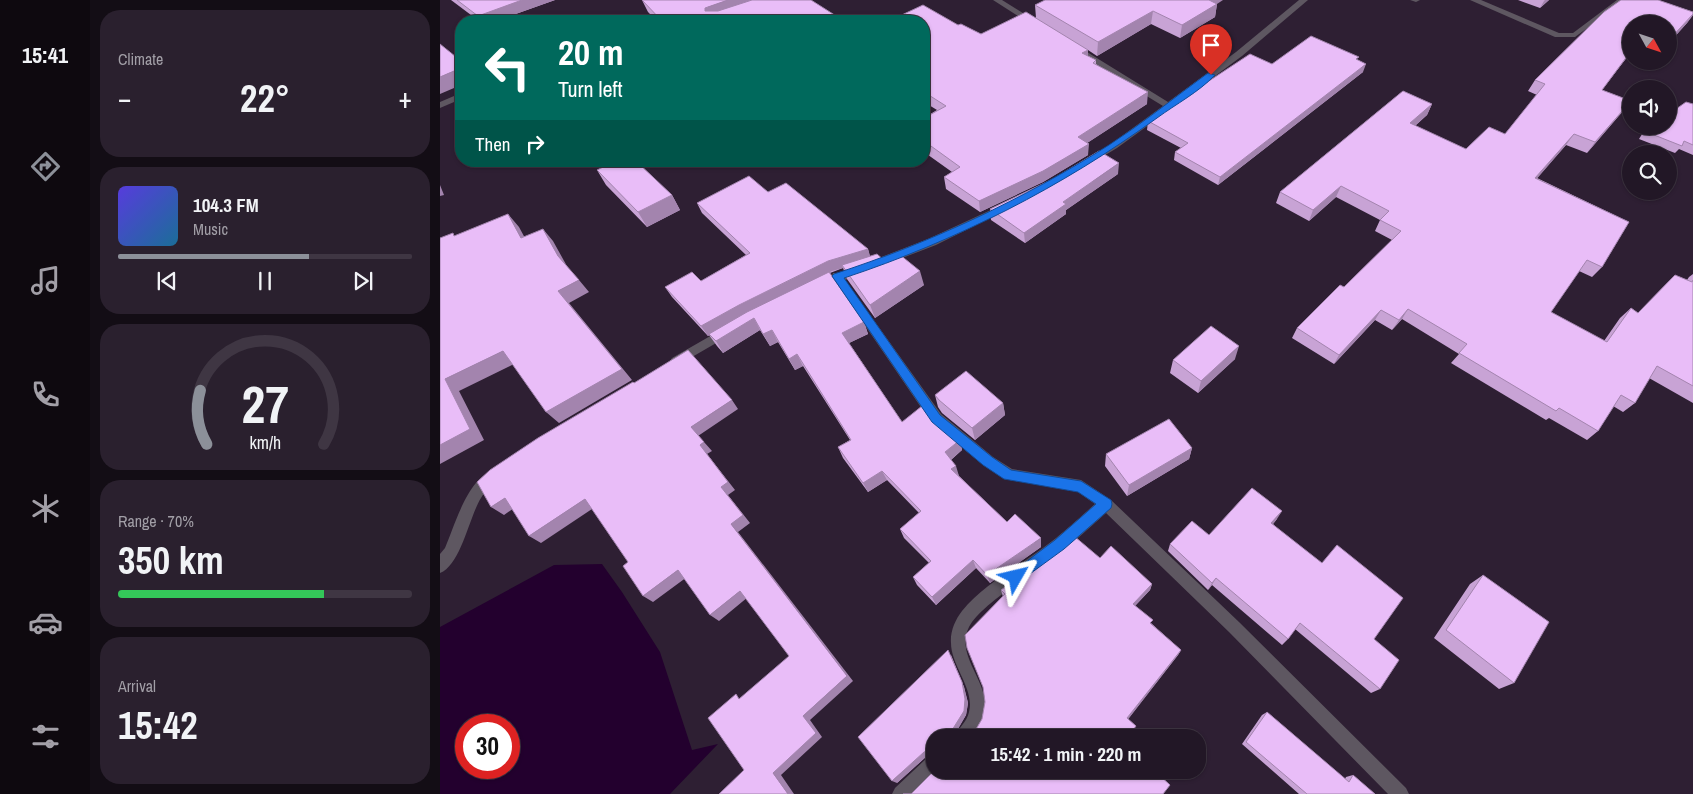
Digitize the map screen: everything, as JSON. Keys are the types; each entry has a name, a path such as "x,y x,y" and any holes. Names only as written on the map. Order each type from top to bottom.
{"street":[{"path":"997,0 1044,30"},
{"path":"1081,166 1114,146 1239,54 1304,0"},
{"path":"1474,0 1558,35 1568,37 1575,35 1622,0"},
{"path":"1077,50 1169,106"},
{"path":"440,105 455,99"},
{"path":"811,289 837,276 879,263 932,242 1012,203"},
{"path":"837,276 936,418 988,461 1009,475 1081,486 1106,504 1234,627 1400,794"},
{"path":"663,369 740,324"},
{"path":"440,566 450,553 476,492 504,467"},
{"path":"969,729 978,717 979,701 957,646 962,625 972,610 1060,544 1106,504"},
{"path":"900,794 926,770"}],"shaded area":[{"path":"602,564 660,652 692,750 718,744 670,794 440,794 440,627 554,565"}],"building":[{"path":"457,0 522,0 481,15 477,15"},
{"path":"642,0 728,0 705,8 705,11 718,11 752,0 811,0 835,15 656,15"},
{"path":"1045,0 1209,0 1217,4 1182,25 1153,11 1098,42 1035,5"},
{"path":"1621,0 1658,0 1693,12 1693,14 1678,30 1678,15 1622,15 1622,63 1602,90 1622,98 1622,111 1595,142 1574,134 1535,178 1629,222 1602,267 1587,260 1551,312 1607,342 1631,308 1638,313 1675,275 1692,282 1693,280 1693,386 1657,366 1635,403 1621,395 1598,431 1559,408 1556,411 1459,353 1467,344 1408,309 1399,320 1381,310 1339,355 1297,328 1340,285 1344,287 1401,231 1380,220 1389,211 1341,186 1313,210 1280,192 1403,91 1432,104 1410,123 1466,149 1489,127 1505,134 1545,84 1535,80 1604,12"},
{"path":"923,5 958,25 961,24 981,34 1026,12 1088,50 1082,53 1096,60 1093,63 1148,92 1078,137 1089,144 1043,171 979,201 944,177 960,167 930,145 930,115 946,106 930,96 930,15 902,15"},
{"path":"1311,36 1359,57 1356,59 1366,64 1220,177 1175,152 1188,143 1148,121 1250,54 1272,64"},
{"path":"440,44 455,56 455,71 440,77"},
{"path":"1686,102 1693,104 1693,145 1684,141 1682,146 1654,135 1677,135 1677,108"},
{"path":"1099,151 1119,163 1063,202 1066,204 1024,233 990,209 1053,179"},
{"path":"603,167 642,167 672,195 638,212 597,170"},
{"path":"749,176 768,192 786,183 868,249 828,261 701,326 665,287 692,272 701,281 750,253 697,203"},
{"path":"508,214 521,238 543,229 558,256 579,280 558,291 622,369 546,412 503,351 445,379 470,429 440,445 440,238 453,233 454,236"},
{"path":"877,254 886,262 899,254 920,271 870,305 842,265"},
{"path":"829,272 864,322 842,333 902,422 922,406 926,413 960,440 945,452 956,466 951,469 1007,522 1015,514 1041,538 987,575 973,560 932,597 913,577 931,561 900,529 921,511 882,471 863,483 838,447 851,440 797,354 789,359 772,330 763,334 754,318 716,341 709,334 747,312"},
{"path":"1211,326 1239,346 1201,381 1173,360"},
{"path":"688,350 732,400 691,427 704,442 700,445 728,482 721,487 743,515 731,524 847,676 803,716 816,733 773,773 788,794 719,794 744,770 708,718 736,694 739,699 789,656 740,591 710,615 678,570 643,596 623,566 628,562 585,499 529,536 505,498 491,507 477,482 490,470 538,438"},
{"path":"966,371 1003,403 972,428 935,395"},
{"path":"1169,419 1192,448 1129,485 1106,454"},
{"path":"1252,488 1282,511 1271,523 1322,563 1337,545 1403,598 1374,639 1399,660 1380,689 1300,623 1288,639 1216,578 1212,583 1170,544 1192,521 1209,535"},
{"path":"1074,536 1100,558 1111,546 1152,584 1133,604 1153,620 1150,623 1181,650 1127,718 1136,726 1134,729 976,729 982,719 985,702 983,687 967,648 965,635 1005,594 1001,590"},
{"path":"1483,575 1549,622 1514,683 1446,630"},
{"path":"948,650 962,682 965,699 964,711 953,729 926,729 926,751 892,781 858,737"},
{"path":"1267,712 1349,782 1353,775 1375,794 1307,794 1246,742"},
{"path":"926,779 1164,779 1170,785 1163,794 911,794"}],"route":[{"path":"1016,577 1060,544 1106,504 1081,486 1009,475 988,461 936,418 837,276 879,263 932,242 1048,186 1114,146 1211,75"}]}
